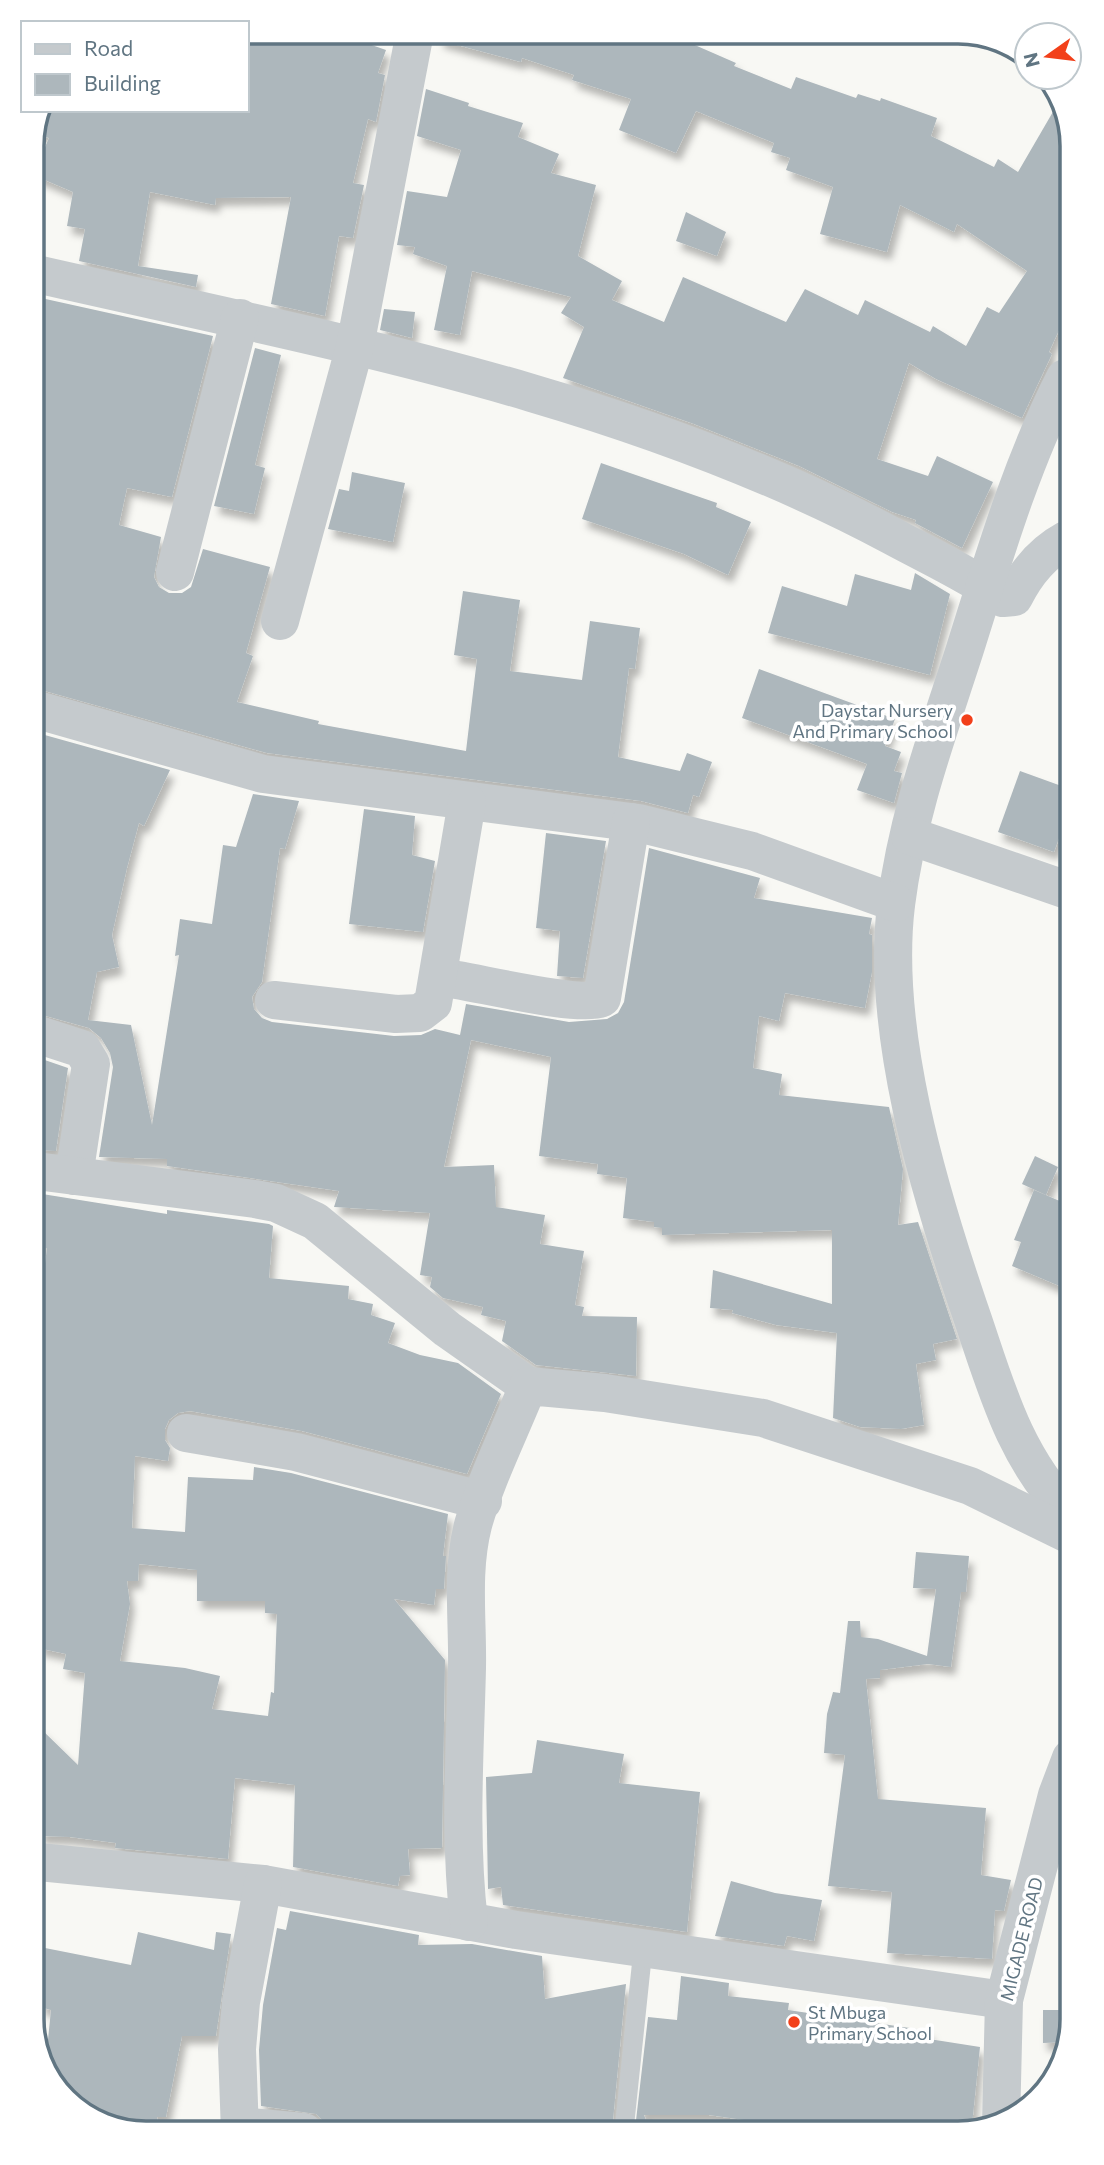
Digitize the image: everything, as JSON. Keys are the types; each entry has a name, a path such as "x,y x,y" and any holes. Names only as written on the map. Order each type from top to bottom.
{"street":[{"path":"280,621 355,346 413,44"},
{"path":"44,276 240,318 453,370 644,429 732,459 828,502 1003,598 1014,597 1023,580 1049,549 1060,543"},
{"path":"175,572 240,318"},
{"path":"1060,390 1008,512 930,748 897,903 895,1000 933,1202 1001,1407 1030,1464 1060,1502"},
{"path":"44,712 263,774 631,822 752,851 897,903"},
{"path":"274,1000 396,1014 420,1013 433,1003 467,802"},
{"path":"438,976 565,999 593,1002 602,998 631,822"},
{"path":"910,836 1060,887"},
{"path":"44,1037 82,1049 91,1064 74,1176"},
{"path":"44,1172 255,1199 292,1210 315,1221 447,1329 528,1386 605,1393 763,1418 971,1486 1060,1530"},
{"path":"469,1922 464,1878 462,1785 467,1665 466,1575 474,1522 528,1386"},
{"path":"186,1433 296,1452 483,1501"},
{"name":"MIGADE ROAD","path":"1002,2111 1004,2000 1060,1787"},
{"path":"44,1862 263,1884 469,1922 1004,2000"},
{"path":"240,2121 237,2049 241,2002 263,1884"}],"lane":[{"path":"625,2121 643,1949"}],"building":[{"path":"248,44 369,44 386,50 378,73 385,75 376,122 368,119 353,183 364,185 353,238 339,236 325,316 271,304 291,197 216,198 215,205 150,192 138,266 198,275 196,287 79,261 85,229 67,226 73,192 44,180 44,150 49,138 44,136 49,112 248,112"},
{"path":"454,44 692,44 736,63 734,66 791,89 796,77 856,98 858,94 880,101 881,98 937,118 931,136 994,167 998,159 1018,172 1054,110 1060,145 1060,328 1049,352 1052,354 1022,418 936,379 909,363 877,459 928,476 937,456 993,482 962,548 915,523 916,520 892,512 799,466 694,424 563,378 584,327 561,313 571,297 472,271 460,335 434,330 447,266 413,254 415,247 397,245 407,191 447,197 461,150 417,136 426,89 469,103 468,106 523,123 518,137 559,154 551,173 596,185 578,256 622,281 612,300 664,322 683,277 786,322 805,289 858,315 865,300 930,332 933,326 966,346 987,307 999,313 1027,271 957,224 954,232 900,205 887,252 820,234 833,187 786,170 790,158 771,152 774,143 696,111 676,153 619,130 631,99 572,80 574,75 522,58 521,62"},
{"path":"686,212 726,232 717,256 676,241"},
{"path":"44,299 213,336 172,497 127,488 119,525 161,537 154,577 159,587 169,593 182,593 191,587 203,549 270,567 246,653 253,656 237,702 319,721 318,724 466,751 477,659 454,655 463,591 520,600 510,671 582,680 590,621 640,628 635,669 629,668 618,757 680,771 687,753 712,762 699,797 693,795 688,813 641,801 267,753 44,691"},
{"path":"384,309 415,312 412,338 380,330"},
{"path":"255,348 281,355 255,465 265,468 254,514 214,506"},
{"path":"601,463 717,503 716,507 751,522 728,575 684,554 582,519"},
{"path":"352,472 405,483 393,542 328,529 339,489 349,491"},
{"path":"915,573 950,594 930,675 768,633 782,586 847,606 855,574 911,590"},
{"path":"759,669 895,719 885,746 901,752 894,771 902,773 894,803 857,790 867,764 742,718"},
{"path":"44,735 170,770 144,826 139,823 127,868 112,935 119,967 97,972 88,1020 131,1025 152,1125 179,955 175,956 180,919 212,924 223,845 236,847 253,794 299,801 285,849 280,848 262,982 252,997 254,1009 262,1018 272,1022 394,1036 421,1035 435,1029 460,1035 466,1004 569,1022 607,1019 618,1013 624,1002 649,848 760,878 754,898 872,918 869,934 872,935 872,972 865,1008 785,993 779,1021 759,1016 753,1068 782,1074 779,1095 889,1107 903,1169 898,1225 918,1222 957,1339 933,1344 936,1360 916,1364 924,1425 901,1429 860,1427 833,1418 837,1333 776,1325 732,1313 733,1310 710,1308 713,1270 832,1304 832,1230 662,1235 662,1228 654,1227 654,1222 623,1218 627,1178 597,1174 598,1164 539,1156 551,1057 471,1040 444,1167 494,1165 496,1207 545,1215 540,1244 584,1251 575,1305 584,1307 582,1316 637,1317 636,1376 536,1365 502,1341 506,1321 481,1315 483,1307 443,1298 430,1287 432,1277 420,1275 430,1213 334,1207 339,1191 167,1166 167,1159 99,1157 113,1067 110,1053 101,1038 89,1028 44,1016"},
{"path":"1020,771 1060,785 1060,835 1054,852 998,832"},
{"path":"364,809 415,816 412,855 435,861 423,932 349,924"},
{"path":"546,833 606,841 583,978 557,976 560,931 536,928"},
{"path":"44,1060 68,1068 56,1151 44,1150"},
{"path":"1035,1156 1058,1167 1046,1195 1022,1184"},
{"path":"1034,1190 1060,1201 1060,1286 1012,1266 1021,1242 1014,1240"},
{"path":"44,1194 167,1214 167,1210 269,1224 273,1226 269,1278 349,1286 348,1299 373,1304 371,1315 395,1323 388,1343 420,1355 458,1363 501,1394 467,1474 302,1431 190,1411 178,1413 169,1420 165,1429 165,1440 170,1448 168,1461 135,1456 132,1528 185,1532 188,1477 253,1480 254,1467 291,1473 448,1514 443,1556 446,1556 444,1589 436,1589 434,1605 394,1599 445,1660 442,1848 408,1849 410,1875 400,1876 398,1886 293,1867 295,1785 235,1778 228,1859 115,1848 116,1843 44,1836 44,1732 78,1765 85,1673 63,1669 66,1654 44,1649 44,1271 47,1248 44,1248","holes":["139,1564 197,1570 197,1601 265,1601 265,1613 277,1614 274,1693 271,1692 268,1716 212,1709 220,1676 185,1668 120,1661 130,1604 127,1581 138,1581"]},
{"path":"916,1552 969,1556 966,1592 961,1592 951,1667 928,1664 880,1670 880,1678 866,1679 878,1799 986,1808 981,1875 1011,1880 1004,1911 995,1910 992,1959 887,1953 892,1892 828,1886 845,1755 824,1753 827,1714 833,1692 840,1693 848,1621 860,1621 861,1637 878,1639 927,1656 936,1589 913,1588"},
{"path":"537,1740 624,1754 619,1783 700,1792 687,1932 503,1905 501,1887 488,1889 486,1777 532,1773"},
{"path":"731,1881 775,1893 822,1900 814,1941 787,1936 784,1946 715,1936"},
{"path":"290,1911 419,1935 418,1945 472,1944 542,1956 545,1999 626,1984 613,2121 323,2121 316,2114 261,2106 259,2050 263,2005 277,1928 286,1930"},
{"path":"138,1932 214,1950 216,1932 231,1934 216,2036 182,2036 166,2117 157,2117 157,2121 113,2116 89,2104 78,2096 57,2070 47,2045 51,2010 44,2008 45,1948 131,1965"},
{"path":"681,1976 729,1983 728,1996 789,2003 788,2010 930,2031 929,2039 980,2047 973,2120 744,2121 709,2115 644,2115 646,2121 636,2121 648,2017 677,2020"},
{"path":"1043,2010 1060,2010 1058,2042 1043,2043"}],"place":[{"name":"Daystar Nursery And Primary School","path":"967,720"},
{"name":"St Mbuga Primary School","path":"794,2022"}]}
